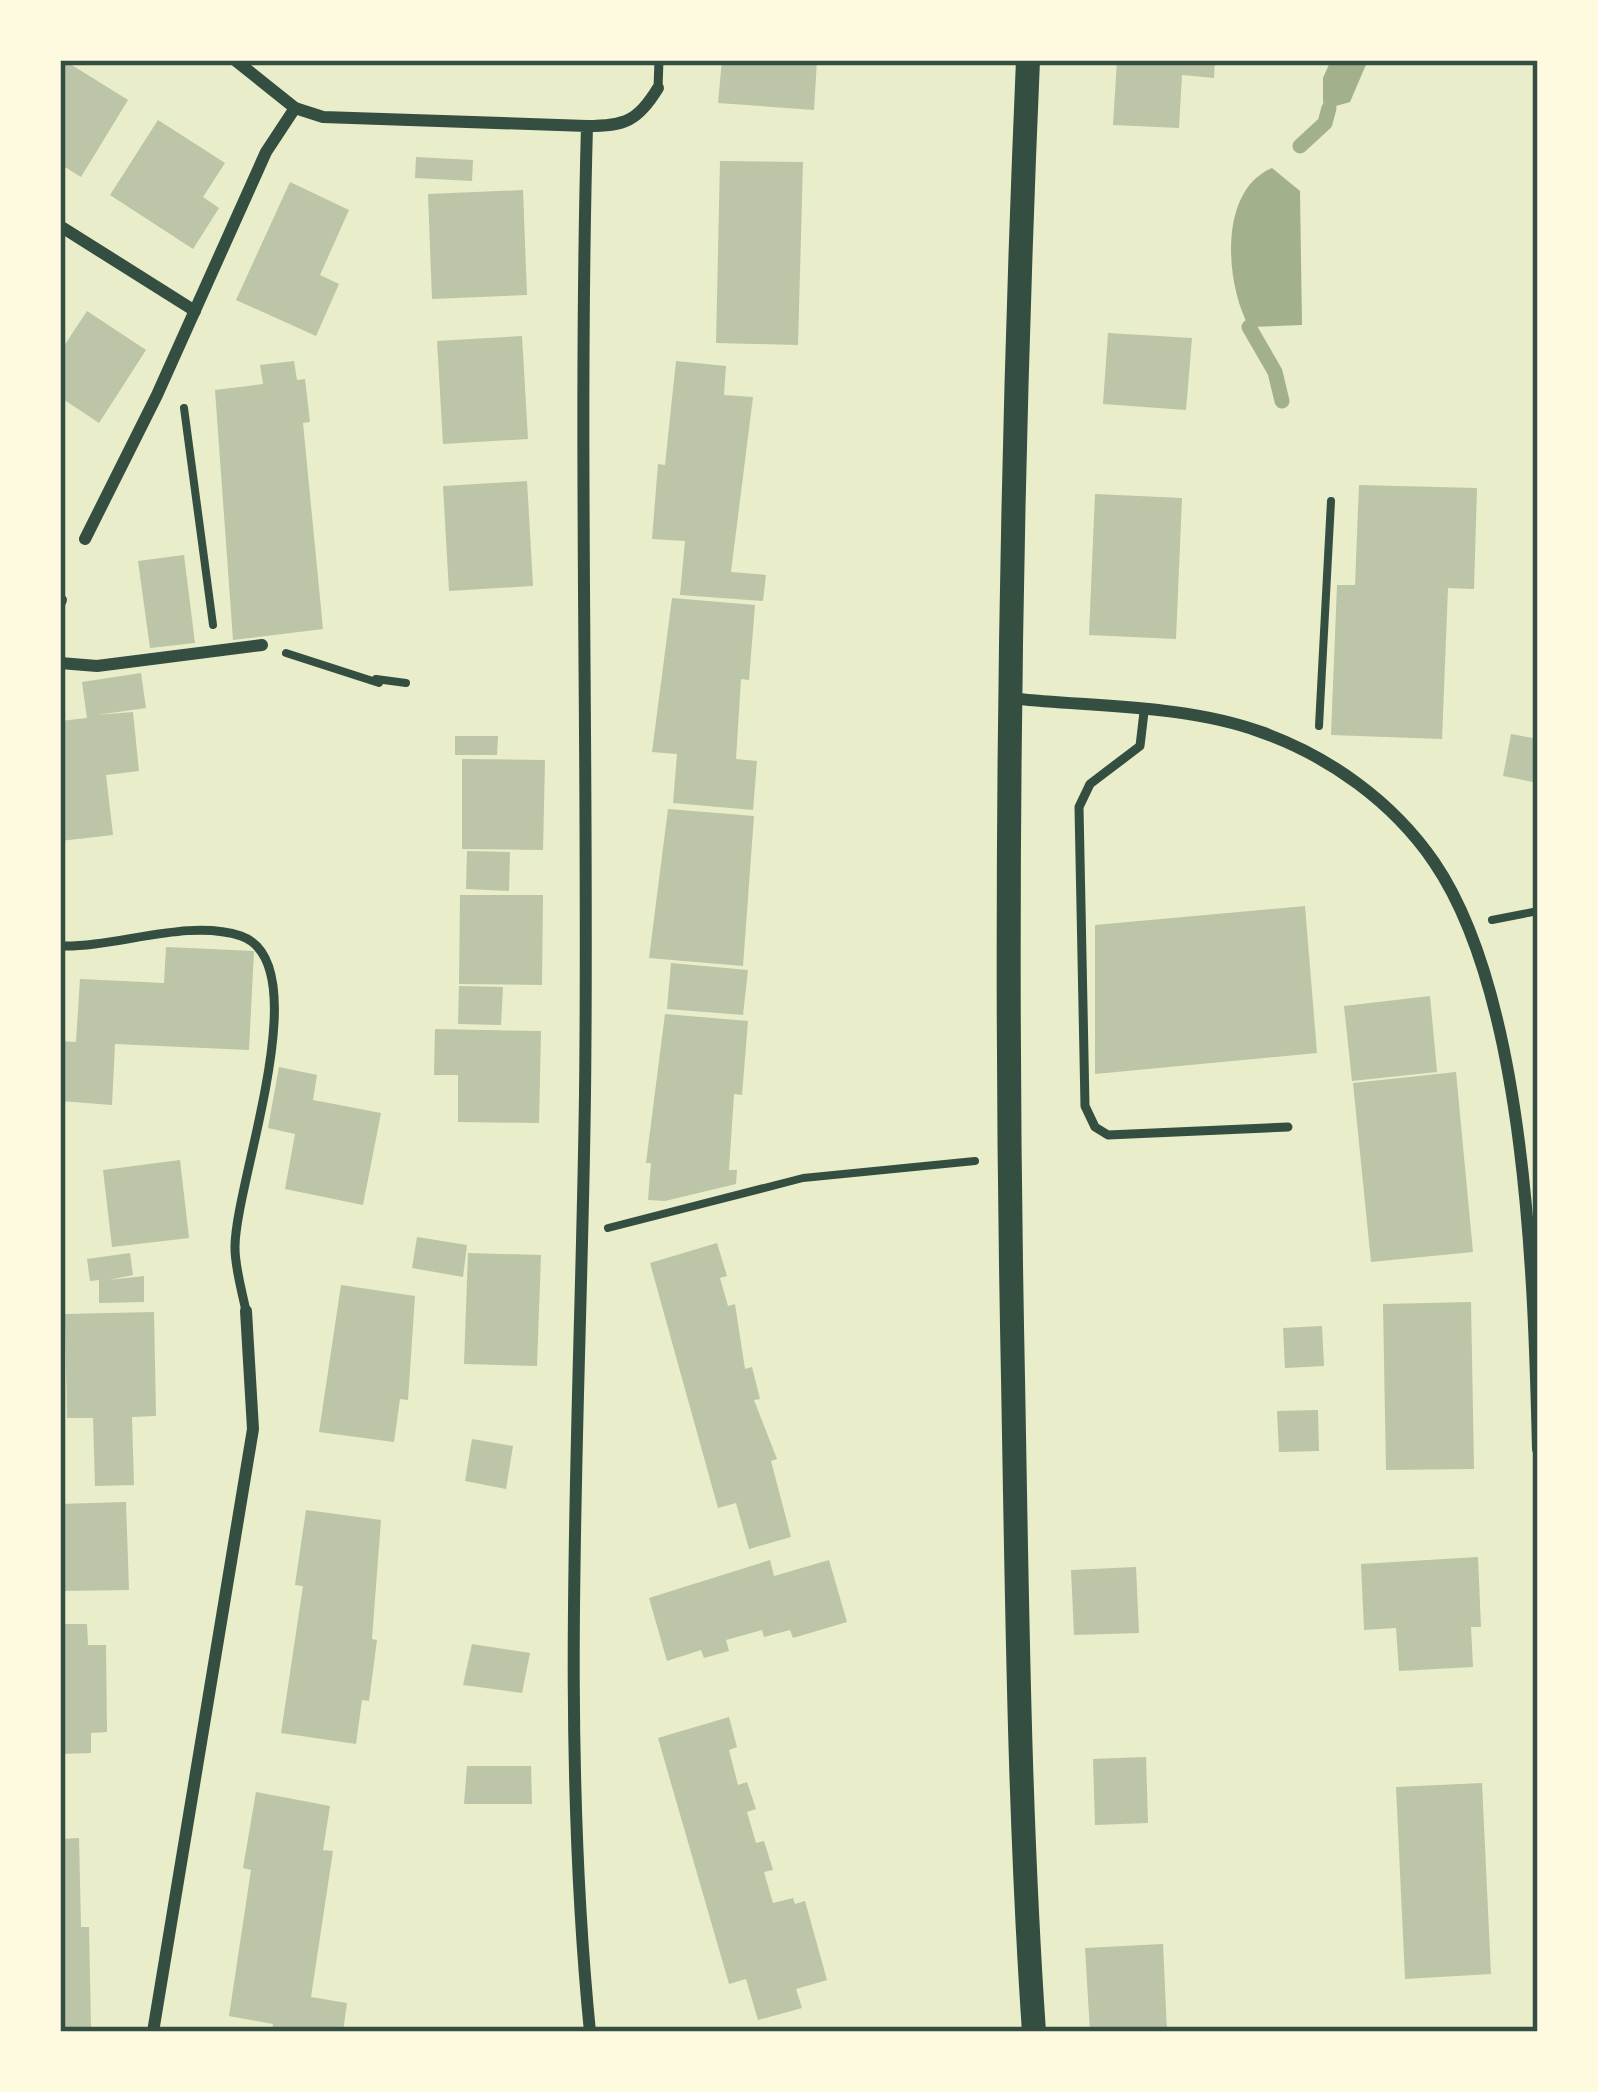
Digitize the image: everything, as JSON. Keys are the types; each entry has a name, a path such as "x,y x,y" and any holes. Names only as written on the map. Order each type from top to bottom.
{"main road":[{"path":"1028,60 1007,698 1015,1579 1034,2032"}],"street":[{"path":"235,60 295,108 323,117 625,126 645,110 658,88"},
{"path":"85,539 158,395 266,152 295,108"},
{"path":"587,126 583,1235 575,1492 575,1810 590,2032"},
{"path":"60,226 195,310"},
{"path":"60,663 97,667 262,645"},
{"path":"1007,698 1144,712 1260,732 1318,758 1370,792 1407,827 1436,865 1485,984 1504,1054 1518,1168 1538,1449"},
{"path":"153,2032 253,1429 246,1311"}],"lane":[{"path":"658,88 659,60"},
{"path":"1144,712 1140,746 1090,784 1079,807 1085,1106 1096,1127 1108,1135 1288,1127"},
{"path":"60,946 100,947 158,932 240,936 265,951 276,979 268,1073 235,1247 246,1311"}],"path":[{"path":"158,395 183,407 217,650"},
{"path":"1318,758 1331,501"},
{"path":"262,645 379,683"},
{"path":"362,677 406,683"},
{"path":"583,1235 803,1178 955,1161"}],"shaded area":[{"path":"1331,60 1368,60 1350,102 1329,108 1323,102 1323,78"},
{"path":"1272,168 1300,191 1302,325 1249,327 1235,288 1234,217 1254,180"}],"building":[{"path":"722,60 817,60 814,110 718,103"},
{"path":"1117,60 1215,60 1214,78 1182,75 1179,128 1113,125"},
{"path":"67,62 128,100 81,177 60,164 60,73"},
{"path":"158,120 225,163 203,197 219,208 193,249 110,195"},
{"path":"416,157 473,160 472,181 415,178"},
{"path":"720,161 803,162 798,345 716,343"},
{"path":"290,182 349,210 320,275 339,284 316,336 236,300"},
{"path":"523,190 527,295 432,299 428,194"},
{"path":"87,311 146,350 99,423 60,397 60,352"},
{"path":"1108,333 1192,338 1186,410 1103,404"},
{"path":"522,336 528,439 443,444 437,341"},
{"path":"294,361 297,380 305,379 310,422 303,423 323,629 233,640 215,390 263,384 260,365"},
{"path":"676,361 726,366 724,395 753,397 731,572 766,575 763,601 680,595 685,541 652,539 658,464 665,465"},
{"path":"527,481 533,586 449,591 443,486"},
{"path":"1359,485 1477,488 1474,589 1448,588 1442,739 1331,735 1337,585 1355,585"},
{"path":"1095,494 1182,498 1176,639 1089,635"},
{"path":"184,555 195,643 150,648 138,561"},
{"path":"672,598 755,605 749,680 741,679 736,759 757,761 753,810 673,803 677,754 652,752"},
{"path":"141,673 146,708 97,715 133,712 139,771 106,775 113,835 60,841 60,721 87,718 82,682"},
{"path":"1511,734 1538,739 1538,783 1503,776"},
{"path":"455,736 498,736 497,755 455,755"},
{"path":"462,759 545,760 543,850 462,849"},
{"path":"668,809 754,816 743,966 649,958"},
{"path":"467,851 510,852 509,891 466,889"},
{"path":"460,895 543,895 542,985 459,984"},
{"path":"1305,906 1317,1053 1095,1074 1095,925"},
{"path":"166,947 254,951 249,1050 115,1044 112,1105 60,1101 60,1041 76,1042 80,979 164,983"},
{"path":"671,963 748,970 743,1015 667,1009"},
{"path":"459,986 503,987 501,1025 458,1024"},
{"path":"1430,996 1437,1072 1352,1081 1344,1006"},
{"path":"665,1014 748,1021 742,1095 734,1094 729,1170 737,1170 736,1184 665,1201 648,1200 651,1163 646,1163"},
{"path":"435,1029 541,1031 539,1123 458,1122 458,1075 434,1075"},
{"path":"279,1067 317,1075 313,1100 381,1113 363,1205 285,1189 295,1134 268,1128"},
{"path":"1456,1072 1473,1252 1371,1262 1353,1083"},
{"path":"180,1160 189,1238 112,1247 103,1170"},
{"path":"417,1237 467,1245 463,1277 412,1268"},
{"path":"717,1243 727,1276 720,1278 728,1306 735,1304 745,1369 752,1367 760,1399 754,1400 777,1459 771,1461 791,1537 749,1549 736,1503 718,1508 650,1263"},
{"path":"130,1253 133,1275 109,1280 144,1276 144,1302 99,1303 99,1280 90,1281 87,1259"},
{"path":"468,1253 541,1255 537,1366 464,1364"},
{"path":"341,1285 415,1296 408,1400 400,1399 394,1442 319,1432"},
{"path":"1471,1302 1474,1469 1386,1470 1383,1304"},
{"path":"154,1312 156,1416 132,1417 134,1485 95,1486 93,1418 67,1418 65,1314"},
{"path":"1322,1326 1324,1366 1285,1368 1283,1328"},
{"path":"1318,1410 1319,1451 1279,1452 1277,1411"},
{"path":"472,1439 513,1446 506,1489 465,1481"},
{"path":"126,1502 129,1590 60,1591 60,1504"},
{"path":"306,1510 381,1520 372,1639 377,1640 369,1701 362,1700 356,1744 281,1733 303,1586 295,1585"},
{"path":"1478,1557 1481,1627 1471,1627 1473,1667 1399,1671 1396,1628 1364,1630 1361,1564"},
{"path":"770,1560 774,1576 829,1560 847,1622 793,1638 790,1630 764,1637 762,1630 726,1640 729,1651 704,1658 701,1650 667,1661 649,1598"},
{"path":"1136,1567 1139,1633 1074,1635 1071,1570"},
{"path":"60,1624 87,1624 88,1645 106,1645 107,1732 91,1733 91,1753 60,1754"},
{"path":"472,1644 530,1653 522,1693 463,1685"},
{"path":"729,1717 737,1747 729,1750 738,1785 747,1782 756,1809 747,1812 756,1843 764,1841 773,1870 764,1872 773,1903 793,1898 795,1904 805,1901 827,1980 796,1989 802,2008 758,2020 746,1979 729,1984 658,1738"},
{"path":"1146,1757 1148,1823 1095,1825 1093,1759"},
{"path":"467,1766 531,1766 532,1804 464,1804"},
{"path":"1482,1783 1491,1974 1405,1979 1396,1787"},
{"path":"256,1792 330,1806 323,1850 333,1851 311,1997 347,2003 343,2032 272,2032 273,2024 229,2016 251,1870 243,1868"},
{"path":"79,1838 81,1927 89,1927 91,2027 60,2027 60,1839"},
{"path":"1163,1944 1167,2031 1090,2032 1085,1948"}],"waterway":[{"path":"1300,146 1325,123 1329,108"},
{"path":"1249,327 1275,372 1282,401"}]}
